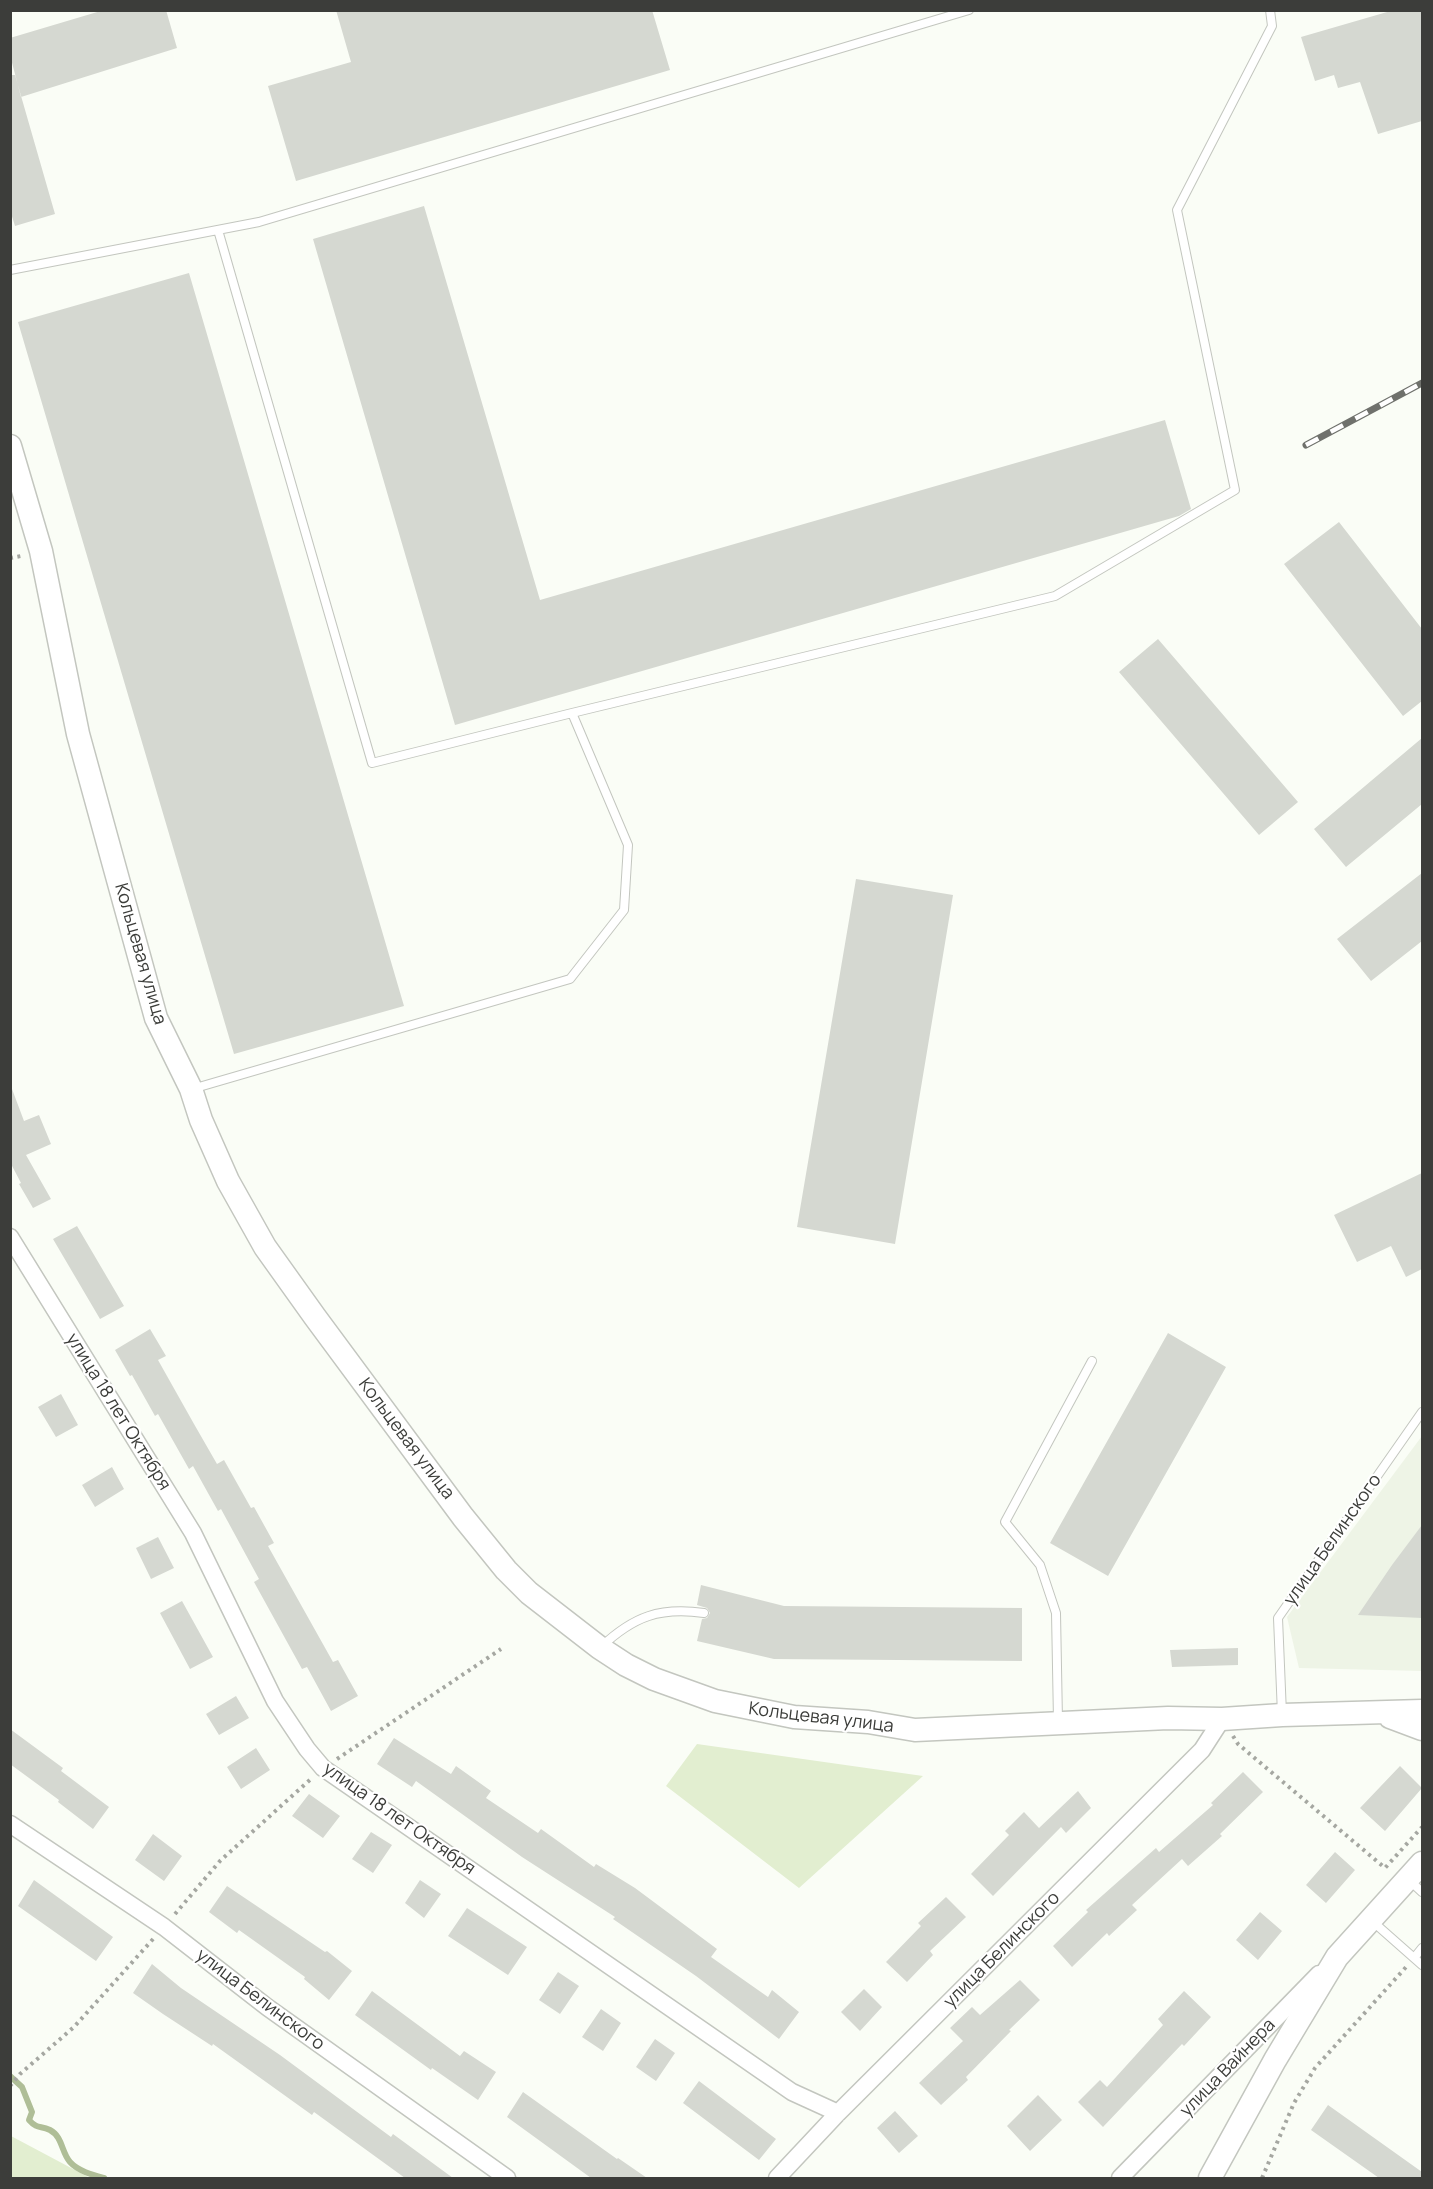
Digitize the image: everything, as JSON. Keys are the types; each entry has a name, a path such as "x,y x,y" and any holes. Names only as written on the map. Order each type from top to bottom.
{"street":[{"name":"Кольцевая улица","path":"10,446 41,551 78,734 156,1018 191,1089 201,1120 245,1213 265,1247 463,1517 506,1570 553,1614 626,1665 654,1679 743,1708 794,1718 868,1722 915,1730 1168,1718 1222,1719 1422,1711"},
{"name":"улица 18 лет Октября","path":"10,1237 193,1533 275,1701 307,1749 323,1768 792,2092 838,2113"},
{"name":"Кольцевая улица","path":"1380,1713 1422,1729"},
{"name":"улица Белинского","path":"777,2178 838,2113 1202,1750 1222,1719"},
{"name":"улица Белинского","path":"10,1824 164,1927 267,2007 507,2178"},
{"name":"улица Вайнера","path":"1120,2178 1337,1957 1371,1919 1418,1878"},
{"name":"улица Вайнера","path":"1210,2178 1275,2060 1337,1957"}],"lane":[{"path":"10,270 259,222 969,10"},
{"path":"218,230 372,763 1055,596 1235,490 1177,210 1272,27 1270,10"},
{"path":"191,1089 570,979 624,910 628,845 572,713"},
{"path":"1058,1725 1056,1613 1040,1564 1005,1522 1092,1361"},
{"name":"улица Белинского","path":"1282,1715 1278,1618 1422,1412"},
{"path":"600,1648 616,1634 650,1614 686,1610 704,1612"},
{"path":"1371,1919 1422,1965"},
{"path":"1414,1958 1422,1948"}],"path":[{"path":"10,2086 20,2074 74,2027 220,1861 323,1768 501,1649"},
{"path":"1222,1719 1238,1744 1385,1868 1422,1827"},
{"path":"1262,2178 1294,2103 1315,2068 1414,1958"}],"shaded area":[{"path":"1422,1436 1422,1671 1299,1668 1287,1617"}],"green space":[{"path":"697,1744 923,1776 799,1888 666,1786"},
{"path":"11,2136 90,2178 11,2178"}],"building":[{"path":"104,10 166,10 177,48 21,97 10,55 10,38"},
{"path":"336,10 652,10 670,70 296,181 268,86 351,62"},
{"path":"1394,10 1422,10 1422,121 1378,134 1360,82 1338,88 1334,75 1315,81 1301,37"},
{"path":"10,75 15,75 55,214 15,226 10,210"},
{"path":"424,206 540,600 1165,420 1191,509 1179,516 455,725 313,239"},
{"path":"189,273 404,1006 234,1054 18,322"},
{"path":"1339,522 1422,629 1422,701 1403,716 1284,564"},
{"path":"1158,639 1298,802 1259,835 1119,672"},
{"path":"1422,738 1422,804 1346,867 1314,829"},
{"path":"1422,873 1422,941 1371,981 1337,939"},
{"path":"856,879 953,895 895,1244 797,1227"},
{"path":"10,1089 12,1089 24,1121 39,1115 51,1144 26,1155 51,1199 33,1208 10,1162"},
{"path":"1422,1173 1422,1269 1406,1277 1391,1246 1357,1262 1334,1215"},
{"path":"77,1226 124,1306 100,1319 53,1239"},
{"path":"150,1329 166,1356 158,1360 194,1424 217,1464 224,1460 251,1508 254,1507 274,1543 268,1546 333,1662 338,1660 358,1696 331,1711 307,1667 302,1669 254,1582 259,1579 221,1509 218,1511 193,1466 189,1469 158,1414 155,1416 115,1350"},
{"path":"1168,1333 1226,1367 1108,1576 1050,1543"},
{"path":"61,1394 78,1425 56,1437 38,1407"},
{"path":"112,1467 124,1489 95,1507 82,1485"},
{"path":"1422,1525 1422,1618 1358,1615 1392,1565"},
{"path":"158,1537 174,1568 151,1579 136,1548"},
{"path":"701,1585 784,1606 1022,1608 1022,1661 774,1659 697,1641 702,1619 707,1618 710,1613 707,1608 697,1605"},
{"path":"182,1601 213,1657 190,1669 160,1613"},
{"path":"1238,1648 1238,1665 1172,1667 1170,1650"},
{"path":"236,1696 249,1718 219,1735 206,1714"},
{"path":"10,1729 63,1768 61,1771 109,1807 93,1829 58,1802 59,1800 10,1764"},
{"path":"394,1738 451,1774 456,1766 491,1791 486,1798 538,1833 541,1829 594,1867 596,1864 635,1888 717,1949 711,1957 768,1997 772,1990 799,2012 779,2039 696,1976 613,1919 615,1917 522,1857 416,1781 412,1787 377,1764"},
{"path":"256,1748 270,1770 241,1789 227,1767"},
{"path":"1400,1766 1422,1788 1385,1831 1360,1808"},
{"path":"1243,1772 1263,1792 1220,1834 1222,1836 1188,1866 1182,1859 1132,1905 1137,1910 1109,1936 1107,1933 1072,1967 1053,1946 1088,1912 1086,1910 1156,1848 1159,1852 1213,1805 1211,1803"},
{"path":"1078,1791 1091,1808 1066,1833 1061,1827 993,1896 971,1874 1009,1835 1005,1831 1024,1812 1039,1828"},
{"path":"309,1794 340,1816 323,1838 292,1816"},
{"path":"371,1832 392,1845 373,1873 352,1859"},
{"path":"153,1834 182,1856 164,1881 135,1860"},
{"path":"1335,1852 1355,1870 1326,1903 1306,1885"},
{"path":"34,1880 113,1937 96,1961 18,1906"},
{"path":"420,1880 441,1894 424,1918 405,1903"},
{"path":"227,1886 325,1952 327,1951 352,1971 329,2000 304,1979 305,1977 239,1930 237,1933 209,1912"},
{"path":"946,1897 966,1917 930,1951 933,1955 907,1982 886,1962 921,1926 918,1923"},
{"path":"467,1908 527,1947 508,1975 448,1936"},
{"path":"1260,1912 1282,1931 1258,1960 1236,1940"},
{"path":"152,1964 181,1988 280,2055 391,2137 393,2134 453,2178 405,2178 314,2112 312,2115 213,2044 212,2046 133,1993"},
{"path":"558,1972 579,1986 560,2014 539,2000"},
{"path":"1020,1980 1040,2000 966,2077 968,2080 941,2105 919,2083 963,2041 950,2028 972,2007 980,2015"},
{"path":"864,1989 882,2007 860,2031 841,2012"},
{"path":"372,1991 460,2056 464,2051 496,2072 478,2100 432,2068 431,2070 355,2015"},
{"path":"1184,1991 1211,2017 1103,2127 1078,2102 1100,2080 1107,2087 1163,2025 1158,2019"},
{"path":"601,2009 621,2023 603,2051 582,2037"},
{"path":"655,2039 675,2053 656,2081 636,2067"},
{"path":"699,2081 776,2139 759,2160 683,2103"},
{"path":"523,2092 647,2178 591,2178 507,2117"},
{"path":"1038,2095 1062,2120 1030,2151 1007,2126"},
{"path":"1328,2105 1422,2172 1422,2178 1379,2178 1311,2130"},
{"path":"895,2111 918,2136 899,2153 877,2128"}],"waterway":[{"path":"10,2076 22,2087 32,2112 29,2120 54,2133 73,2165 104,2178"}],"railway":[{"path":"1306,445 1422,383"}]}
